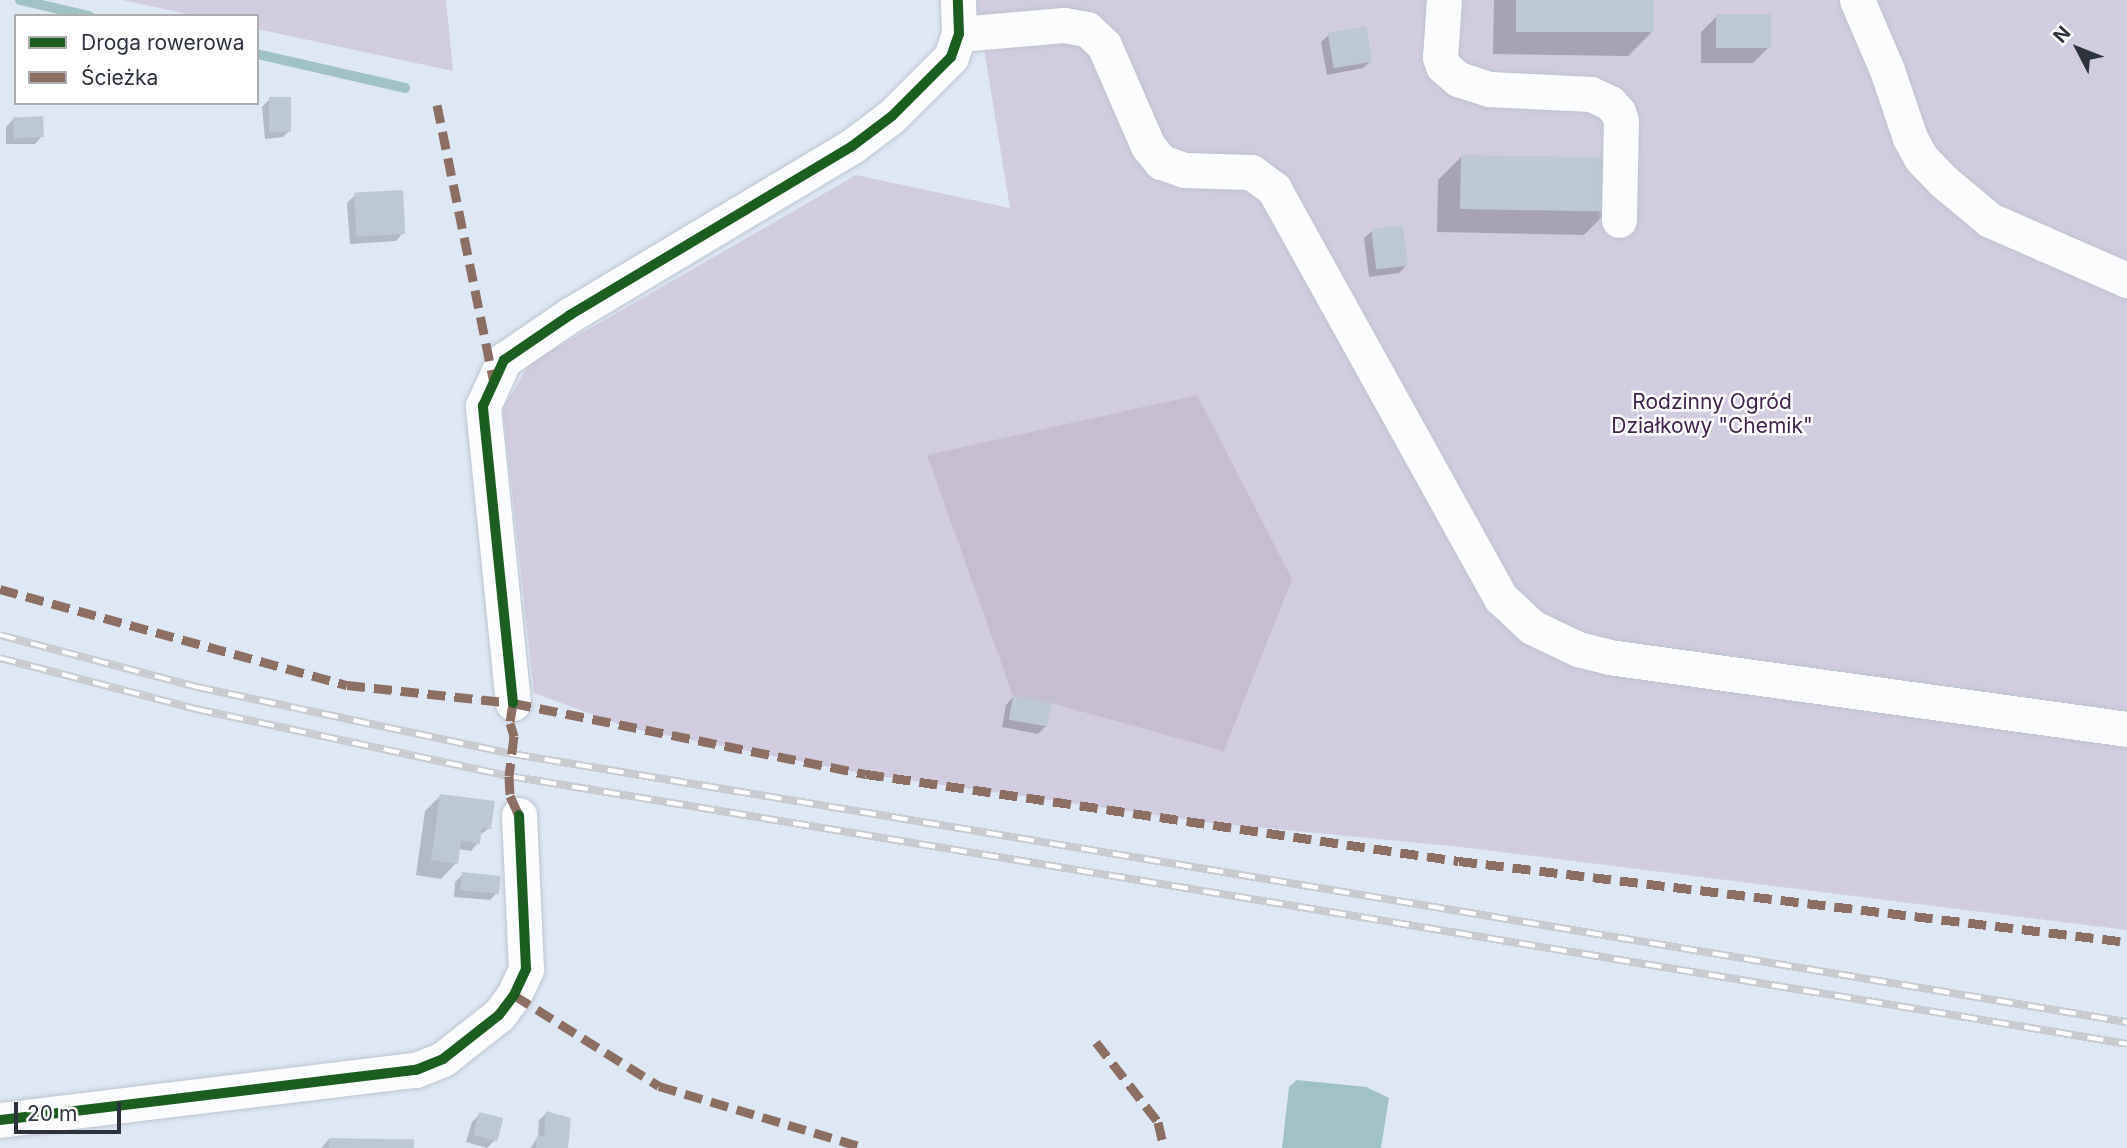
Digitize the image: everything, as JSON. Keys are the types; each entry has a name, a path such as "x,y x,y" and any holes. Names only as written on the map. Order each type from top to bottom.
{"street":[{"path":"1444,0 1440,57 1443,66 1458,79 1489,89 1591,94 1610,103 1618,112 1621,121 1619,220"},
{"path":"1857,0 1887,70 1910,138 1921,158 1943,181 1990,220 2127,280"},
{"path":"513,703 483,406 504,360 570,315 850,147 892,116 951,57 958,17 1087,29 1104,45 1148,146 1161,162 1184,170 1244,170 1259,176 1274,189 1501,598 1532,627 1578,649 1609,657 2127,729"},
{"path":"0,1119 416,1070 443,1059 499,1015 514,995 526,969 519,816"}],"green space":[{"path":"123,0 446,0 453,71 259,29 259,14 187,14"},
{"name":"Rodzinny Ogród Działkowy \"Chemik\"","path":"976,0 2127,0 2127,930 1461,847 1212,823 866,774 629,728 534,693 503,408 530,363 856,175 1010,208"}],"shaded area":[{"path":"1197,395 1292,579 1224,751 1051,703 1013,696 927,455"},
{"path":"1297,1080 1366,1087 1389,1098 1381,1148 1282,1148 1289,1087"}],"building":[{"path":"1516,0 1654,0 1654,32 1516,32"},
{"path":"1716,14 1771,14 1771,48 1716,48"},
{"path":"1366,26 1372,61 1334,68 1328,33"},
{"path":"269,97 291,97 291,132 269,132"},
{"path":"43,116 44,137 14,139 13,118"},
{"path":"1461,155 1610,158 1609,212 1460,209"},
{"path":"403,190 405,234 356,237 354,193"},
{"path":"1403,225 1408,266 1376,270 1371,229"},
{"path":"1013,696 1051,703 1047,726 1009,720"},
{"path":"440,794 495,801 491,829 482,828 480,844 461,841 458,864 431,860"},
{"path":"462,872 501,876 499,894 460,890"},
{"path":"546,1111 571,1118 568,1148 536,1148 537,1136 544,1136"},
{"path":"479,1112 503,1118 497,1141 473,1135"},
{"path":"329,1138 414,1139 414,1148 329,1148"}],"waterway":[{"path":"20,0 80,14"},
{"path":"259,54 405,88"}],"railway":[{"path":"0,635 197,687 513,754 2127,1022"},
{"path":"0,658 196,709 509,776 2127,1044"}],"marked path":[{"path":"437,105 493,379"},
{"path":"0,589 347,685 513,703 866,774 1459,861 2127,942"},
{"path":"513,703 510,723 514,736 509,776 510,796 519,815"},
{"path":"514,995 659,1086 866,1148"},
{"path":"1096,1042 1158,1122 1164,1148"}],"cycle path":[{"path":"513,703 483,406 504,360 570,315 851,147 892,116 951,57 959,34 958,0"},
{"path":"0,1120 416,1070 443,1059 499,1015 514,995 526,969 519,815"}]}
